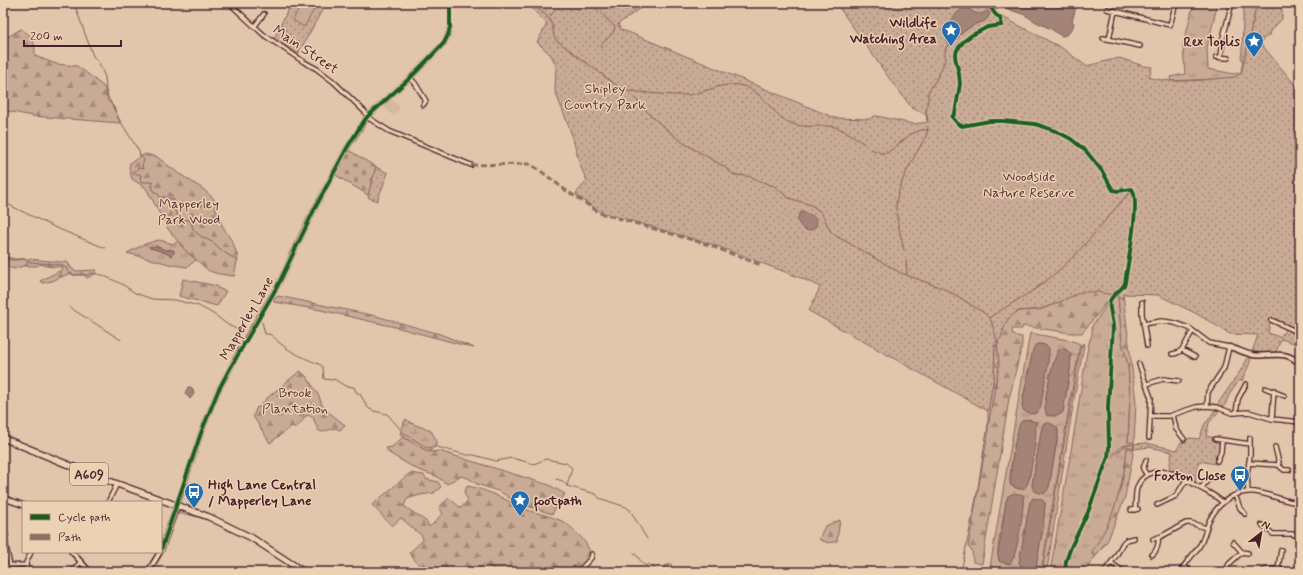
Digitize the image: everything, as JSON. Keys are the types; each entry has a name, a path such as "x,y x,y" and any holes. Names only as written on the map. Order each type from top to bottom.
{"main road":[{"name":"A609","path":"3,438 64,464 209,517 235,529 272,550 304,572"}],"street":[{"name":"Main Street","path":"229,3 254,27 271,40 304,62 318,69 334,82 365,112 367,117 403,137 471,165"},
{"name":"Mapperley Lane","path":"177,505 204,426 218,391 278,285 314,210 347,147 367,117 439,49 448,35 450,27 450,3"},
{"path":"1107,9 1170,25 1176,3"},
{"path":"1221,57 1223,38 1232,3"},
{"path":"1109,39 1115,11"},
{"path":"254,27 264,14"},
{"path":"1103,38 1138,46 1138,40"},
{"path":"1216,56 1228,58"},
{"path":"410,78 415,83 426,101 423,105"},
{"path":"1142,302 1144,309 1143,337 1147,346"},
{"path":"1271,320 1300,333"},
{"path":"1143,324 1158,321 1171,322 1182,325 1193,331 1209,343 1256,355 1283,354 1293,358 1300,364"},
{"path":"1172,354 1178,353 1182,350 1193,331"},
{"path":"1206,406 1208,392 1224,368 1229,347"},
{"path":"1182,350 1195,357"},
{"path":"1139,364 1139,371 1147,384 1151,398 1147,432 1149,438"},
{"path":"1147,384 1163,379 1179,381"},
{"path":"1236,413 1238,399 1246,384"},
{"path":"1265,388 1274,390 1285,396"},
{"path":"1272,419 1274,390"},
{"path":"1150,416 1164,417 1200,406 1206,406 1236,413 1253,413 1272,419 1300,422"},
{"path":"1173,415 1176,429 1184,439"},
{"path":"1248,492 1247,474 1250,438"},
{"path":"1215,439 1250,444"},
{"path":"1217,461 1222,440"},
{"path":"1275,447 1278,465"},
{"path":"1146,460 1143,469 1147,476"},
{"path":"1249,463 1278,465 1284,470 1289,470"},
{"path":"1135,510 1137,488 1140,482 1154,472 1164,471 1174,474 1216,496 1223,503"},
{"path":"1201,488 1208,480 1215,476"},
{"path":"1157,505 1165,499 1176,496 1186,480"},
{"path":"108,501 117,484"},
{"path":"1180,572 1200,545 1206,528 1214,513 1223,503 1235,495 1248,492 1262,493 1288,502 1300,503"},
{"path":"1235,495 1240,508 1245,514"},
{"path":"3,498 22,505"},
{"path":"162,548 177,505"},
{"path":"1153,539 1158,538 1186,523 1191,523 1206,528"},
{"path":"1262,525 1268,534 1289,533 1300,535"},
{"path":"6,535 4,536 10,566"},
{"path":"1104,572 1111,563 1123,540 1134,538"},
{"path":"1153,555 1159,541 1158,538"},
{"path":"1233,542 1241,552 1248,553"},
{"path":"1225,572 1229,564 1240,555 1241,552"},
{"path":"27,572 26,565 31,553"},
{"path":"73,553 90,572"},
{"path":"148,572 160,553"},
{"path":"1278,569 1280,553"},
{"path":"578,572 591,558 592,554"},
{"path":"71,572 81,562"},
{"path":"1111,563 1124,572"},
{"path":"3,566 26,565"},
{"path":"1184,566 1192,572"},
{"path":"1261,572 1268,569 1278,569 1289,572"}],"shaded area":[{"path":"996,3 1077,3 1072,22 1074,23 1073,28 1064,36 1061,36 1025,15 1002,7 990,13 985,21 976,24 959,35 952,45 949,44 946,38 947,30 951,21 960,10 969,9 979,14 985,12"},
{"path":"390,98 400,107 394,117 382,105"},
{"path":"801,212 811,215 816,219 817,224 815,228 806,230 801,227 797,219"},
{"path":"156,246 165,250 174,250 174,253 171,256 149,247"},
{"path":"1037,344 1045,345 1049,348 1048,365 1040,409 1036,413 1030,414 1023,410 1022,406 1033,349"},
{"path":"1061,348 1067,350 1071,354 1063,412 1058,415 1047,415 1045,401 1048,386 1056,355 1058,350"},
{"path":"188,387 193,389 194,394 190,399 185,393"},
{"path":"1027,419 1038,423 1035,424 1035,444 1028,482 1023,489 1019,489 1011,485 1012,463 1019,426 1022,421"},
{"path":"1050,423 1057,427 1058,436 1049,487 1043,494 1034,491 1032,485 1042,427 1043,424"},
{"path":"1014,493 1023,495 1024,498 1017,543 1013,560 1010,564 1000,562 998,555 1006,502 1008,496"},
{"path":"1033,498 1041,499 1045,503 1043,528 1036,566 1032,568 1021,566 1019,563 1030,502"}],"green space":[{"path":"291,3 326,3 298,54 274,39"},
{"path":"302,3 314,10 304,27 293,20"},
{"name":"Woodside Nature Reserve","path":"524,3 648,3 618,24 621,30 835,118 870,119 877,116 913,124 928,122 927,115 912,108 836,3 990,3 995,13 1062,48 1086,66 1119,58 1152,67 1149,77 1169,81 1180,81 1235,77 1240,74 1257,3 1279,3 1278,5 1282,10 1282,19 1270,31 1269,35 1262,40 1261,44 1300,89 1300,326 1296,329 1271,317 1268,333 1280,337 1286,329 1300,337 1300,345 1281,339 1276,352 1254,353 1252,352 1258,335 1230,334 1197,314 1158,295 1123,294 1123,299 1118,296 1097,292 1081,292 1041,309 1018,311 1008,319 1001,338 995,343 994,376 988,411 809,311 820,287 801,278 714,245 601,212 577,196 576,193 587,181 580,165 571,132 555,91 556,66 551,55 537,42 547,24 530,6"},
{"path":"1193,3 1216,3 1216,10 1207,48 1208,69 1234,74 1241,72 1243,59 1241,58 1243,15 1245,3 1257,3 1242,72 1235,78 1171,81 1170,77 1185,74 1183,46"},
{"path":"21,29 31,37 35,56 56,64 77,66 104,87 108,101 114,107 120,123 32,116 3,110 4,39"},
{"path":"350,151 376,167 368,195 334,174 346,153"},
{"name":"Mapperley Park Wood","path":"145,154 157,157 203,189 214,199 215,207 222,225 233,243 238,257 234,276 209,271 184,249 168,229 146,188 132,179 129,168 130,163"},
{"path":"376,167 388,173 377,201 369,198 368,195"},
{"path":"311,210 311,212 284,269 290,252"},
{"path":"159,240 174,244 178,241 196,260 187,267 173,265 127,253 145,244","holes":["156,246 165,250 171,249 171,256 150,248"]},
{"path":"3,257 61,262 67,261 72,269 76,271 97,270 95,274 87,278 83,274 74,275 71,273 43,283 40,281 63,269 62,267 40,264 37,266 23,266 13,269 3,264"},
{"path":"183,279 217,286 217,288 226,291 217,306 179,296"},
{"path":"1089,291 1114,294 1082,333 1071,333 1023,326 1022,329 1012,329 1013,335 1022,337 1022,345 1009,399 982,564 973,562 972,551 968,547 988,433 988,411 994,376 995,346 999,344 998,340 1001,338 1006,323 1015,313 1042,309 1071,296"},
{"path":"1121,292 1123,294 1136,402 1134,443 1128,442 1130,397 1128,365 1122,342 1118,296"},
{"path":"278,296 376,316 440,334 474,348 399,328 321,310 274,302 274,299"},
{"path":"1118,296 1122,342 1128,365 1130,397 1128,442 1134,443 1134,445 1130,444 1123,446 1109,456 1109,409 1114,326 1110,303 1113,298"},
{"path":"1109,302 1112,323 1111,369 1107,405 1107,457 1088,510 1066,560 1064,572 1050,572 1088,346 1092,334 1092,326"},
{"path":"1030,333 1073,341 1080,344 1041,572 1017,572 990,567","holes":["1042,344 1049,350 1040,409 1034,414 1022,406 1028,371 1036,345","1061,349 1065,349 1071,354 1063,412 1057,416 1052,416 1046,413 1046,403 1049,381 1055,358","1030,419 1034,422 1030,477 1027,485 1020,489 1010,484 1013,452 1022,421","1044,425 1058,429 1049,487 1045,493 1035,491 1032,485 1042,427","1018,494 1022,497 1023,502 1014,557 999,561 998,547 1008,496","1032,500 1045,503 1043,528 1036,566 1032,568 1021,566 1019,563 1030,502"]},
{"path":"1083,343 1084,345 1048,563 1046,572 1042,572 1081,345"},
{"path":"1249,356 1251,357 1249,366 1242,381 1240,380 1238,382 1229,395 1224,407 1217,405 1243,367"},
{"name":"Brook Plantation","path":"300,371 307,377 326,410 345,425 340,430 335,428 322,432 318,430 313,417 307,415 296,428 292,426 270,443 253,416 257,407 259,408 267,398"},
{"path":"1215,410 1219,411 1209,423 1206,436 1214,438 1220,442 1220,450 1215,457 1217,460 1216,464 1199,461 1195,482 1169,470 1172,452 1149,447 1134,449 1134,444 1146,443 1177,450 1181,442 1183,443 1189,438 1199,439 1205,423"},
{"path":"406,419 411,423 431,431 438,443 429,452 400,434"},
{"path":"403,437 429,452 439,451 549,485 565,494 552,514 515,502 501,492 477,484 468,478 460,476 447,484 436,476 416,469 389,453 386,448 392,447"},
{"path":"1125,446 1134,447 1134,449 1127,448 1123,476 1116,503 1112,516 1092,553 1095,557 1084,572 1065,572 1067,560 1089,509 1108,458 1113,456"},
{"path":"1127,448 1134,449 1125,497 1108,540 1095,557 1091,553 1099,541 1116,503 1123,476"},
{"path":"410,473 424,475 426,479 438,482 441,487 434,493 407,499 404,506 427,522 429,527 443,513 439,507 449,498 461,508 468,500 464,493 467,486 481,489 524,509 562,521 573,529 585,542 590,552 590,556 586,563 576,572 498,572 484,564 475,572 425,572 409,553 423,540 422,536 401,518 392,526 372,505"},
{"path":"180,510 210,520 186,514 177,514"},
{"path":"840,520 837,541 829,543 819,539 825,526"},
{"path":"974,566 982,568 983,572 970,572"}],"waterway":[{"path":"74,3 93,56 99,63 105,77 108,97 119,119 144,160 142,166 143,169 138,168 136,171 133,171 133,174 141,175 140,180 142,182 152,182 153,183 151,186 153,186 153,191 160,197 163,198 164,196 166,198 173,199 176,214 185,220 190,220 193,229 197,234 213,242 238,261"},
{"path":"531,3 543,12 551,21 556,40 626,91"},
{"path":"591,3 615,27 613,33 602,44 601,48"},
{"path":"549,17 555,11"},
{"path":"927,121 926,113 928,92 943,65 945,60 945,50 948,43"},
{"path":"627,91 687,95 724,85 739,85 753,90 786,121 804,126 839,128 864,144"},
{"path":"631,94 651,116 682,142 723,166 734,175 748,176 774,186 789,198 811,205 821,212 831,232 838,237 901,273 954,294 984,313 991,320 997,341 999,366 977,494 961,572"},
{"path":"904,250 897,216 897,196 908,168 927,134 928,127"},
{"path":"871,149 881,153 887,153 911,134 921,130 928,130"},
{"path":"989,318 1051,277 1081,249 1131,192"},
{"path":"3,202 54,227 105,248"},
{"path":"3,258 12,260 24,259 30,262 61,265 73,275 87,275 92,273 102,275 122,284 135,293 152,299 175,300 199,306 215,315 228,325 243,332"},
{"path":"906,261 907,274"},
{"path":"69,307 121,340"},
{"path":"262,322 265,334 272,336 286,348 295,353 321,365 323,368 324,379 334,379 345,386 354,387 368,408 387,414 404,433 427,448 437,447 496,461 512,458 534,464 546,459 566,463 572,468 567,486"},
{"path":"556,479 563,481 567,486 596,494 599,498 626,507 630,510 647,539"},
{"path":"634,553 644,565 646,566 649,564 658,572"},
{"path":"661,572 665,566 671,564 672,568 676,572"}],"marked path":[{"path":"471,165 529,164 600,213 706,244 761,265"}],"cycle path":[{"path":"162,547 201,433 218,391 228,372 278,285 315,208 358,130 367,117 410,78 444,43 450,27 450,3"},
{"path":"988,3 995,14 1000,18 1002,25 988,27 972,35 964,41 957,50 955,57 960,84 955,113 952,117 962,126 990,121 1003,121 1035,124 1056,131 1071,139 1086,151 1102,171 1113,190 1118,191 1132,189 1134,196 1134,220 1125,283 1122,288 1111,298 1110,303 1113,327 1108,407 1108,457 1088,512 1071,547 1066,561 1065,572"}],"place":[{"name":"Wildlife Watching Area","path":"951,47"},
{"name":"Rex Toplis","path":"1254,58"},
{"name":"Foxton Close","path":"1240,492"},
{"name":"High Lane Central / Mapperley Lane","path":"194,509"},
{"name":"footpath","path":"520,517"}],"park label":[{"name":"Shipley Country Park","path":"605,96"}]}
